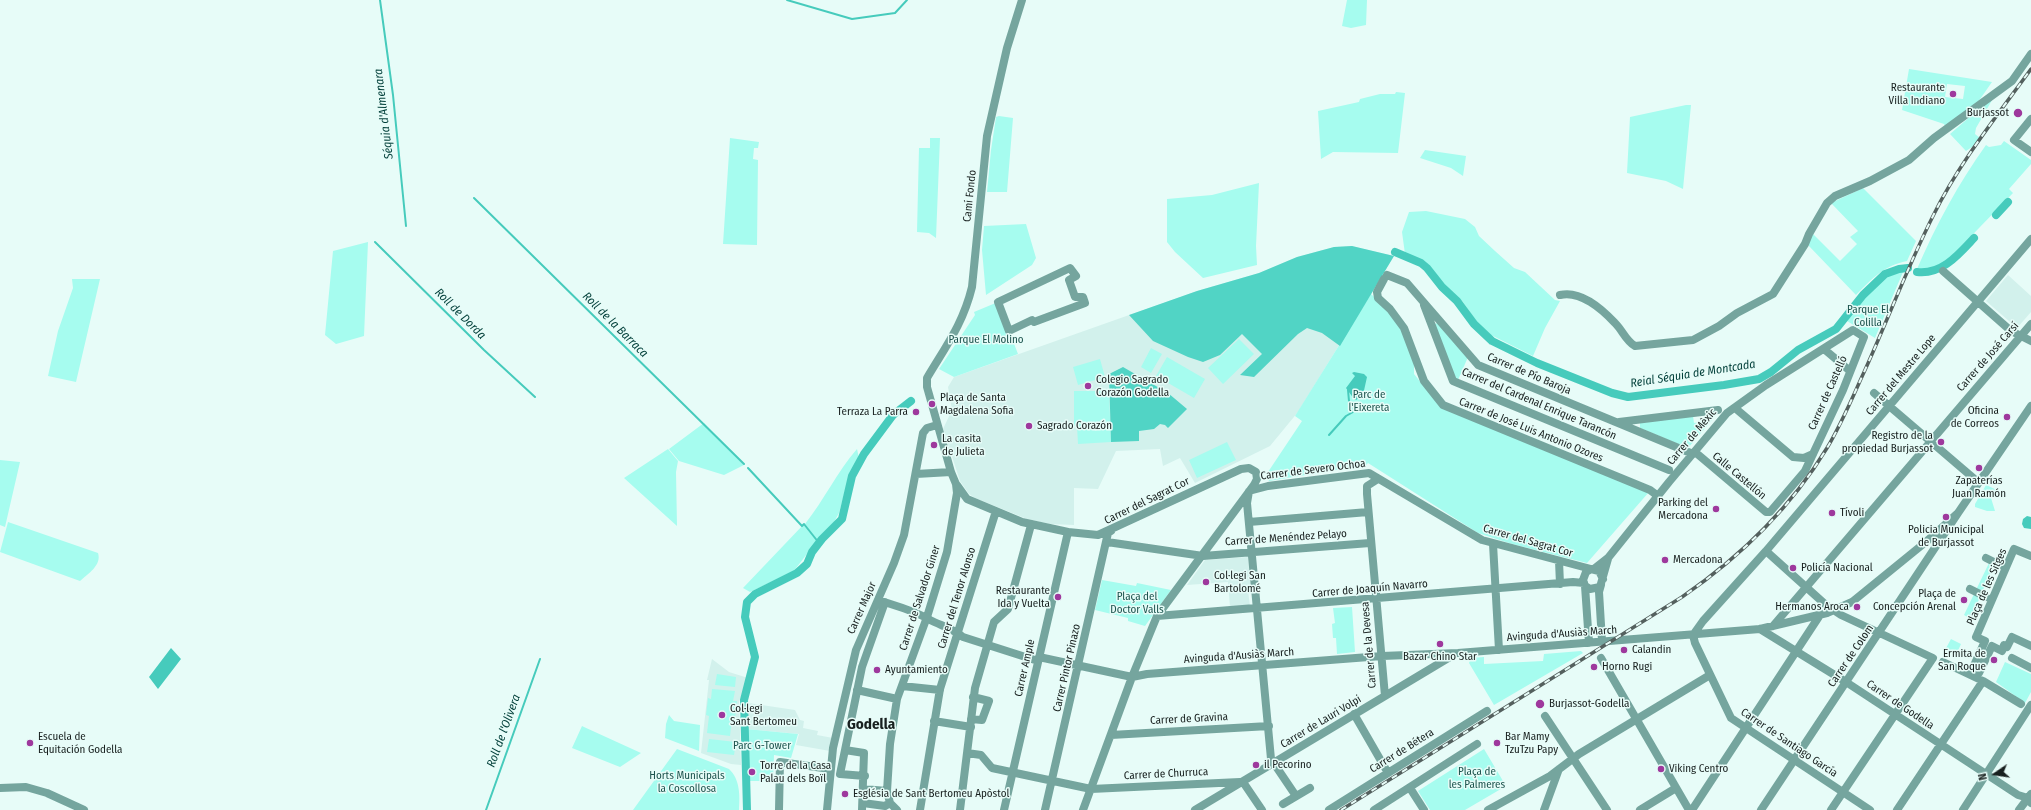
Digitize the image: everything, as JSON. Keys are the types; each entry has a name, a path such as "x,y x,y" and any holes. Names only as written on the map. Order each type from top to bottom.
{"street":[{"name":"Camí Fondo","path":"937,424 927,387 927,378 960,325 967,307 972,287 987,136 1007,48 1022,0"},
{"path":"1560,294 1573,295 1595,306 1615,323 1626,339 1635,346 1693,340 1719,326 1737,313 1773,294 1805,244 1821,212 1835,196 1870,181 1909,160 1934,138 2012,81 2031,54"},
{"path":"2031,119 2014,140 2031,152"},
{"name":"Carrer del Mestre Lope","path":"1694,635 1703,621 1766,551 2031,239"},
{"path":"1070,268 1076,276 1068,280 1075,297 1084,297 1084,303 1034,322 1032,320 1030,323 1009,331 998,302 1070,268"},
{"path":"1943,272 2011,331 2031,341"},
{"name":"Carrer de Pío Baroja","path":"1385,277 1407,283 1478,365 1694,453"},
{"name":"Carrer de José Luis Antonio Ozores","path":"1385,277 1377,292 1378,298 1390,308 1401,323 1424,381 1443,405 1650,490 1658,496"},
{"name":"Carrer del Cardenal Enrique Tarancón","path":"1424,304 1453,381 1670,470"},
{"name":"Carrer de José Carsí","path":"1773,626 1930,440 2031,324"},
{"name":"Carrer de Mèxic","path":"1593,569 1608,558 1727,413 1766,385 1852,330 1856,330"},
{"name":"Carrer de Castelló","path":"1813,454 1843,390 1850,370 1864,340 1863,335 1856,330"},
{"path":"1824,349 1850,370"},
{"path":"1874,393 1978,482"},
{"path":"1958,513 2031,406"},
{"path":"1734,408 1793,457 1804,458 1813,454"},
{"path":"1618,423 1718,410"},
{"name":"Carrer de Salvador Giner","path":"890,803 888,791 890,744 897,699 927,617 947,552 956,498 956,484 937,424"},
{"name":"Carrer Major","path":"827,810 830,769 838,724 856,650 882,601 904,535 923,433 927,428 937,424"},
{"name":"Calle Castellón","path":"1694,453 1768,513 1804,474 1813,454"},
{"name":"Carrer del Sagrat Cor","path":"956,484 967,499 1031,525 1068,532 1098,535 1111,531 1241,469 1249,468 1256,472 1257,481 1249,491"},
{"path":"916,474 951,472"},
{"name":"Carrer de Severo Ochoa","path":"1249,491 1268,486 1365,473 1369,473 1378,479"},
{"name":"Carrer del Sagrat Cor","path":"1378,479 1474,537 1493,544 1593,569"},
{"name":"Carrer de la Devesa","path":"1378,479 1367,486 1370,543 1377,599 1385,696"},
{"path":"1249,491 1247,500 1271,759 1296,796"},
{"path":"1083,810 1132,677 1157,616 1203,556 1249,491"},
{"name":"Carrer del Tenor Alonso","path":"920,810 940,690 996,511"},
{"path":"1249,522 1368,512"},
{"name":"Avinguda d'Ausiàs March","path":"1132,677 1147,674 1263,665 1382,656 1458,653 1760,629 1834,611 1860,597 1958,513"},
{"name":"Carrer de Colom","path":"1761,810 1958,513"},
{"path":"960,810 973,697 994,622 1008,609 1031,525"},
{"name":"Carrer Pintor Pinazo","path":"1045,810 1106,542 1111,531"},
{"name":"Carrer Ample","path":"1004,810 1068,532"},
{"name":"Carrer de Menéndez Pelayo","path":"1106,542 1203,556 1370,543"},
{"path":"1493,544 1499,650"},
{"name":"Plaça de les Sitges","path":"2031,556 2014,549 1976,637 1985,641 1972,670 1979,673 1992,646 2002,651 2004,645 2007,647 2012,637 2031,646"},
{"path":"1766,551 1834,611 1933,658 1831,810"},
{"name":"Carrer de Mèxic","path":"1602,641 1599,592 1608,558"},
{"path":"1986,558 2000,565"},
{"path":"1559,561 1560,584"},
{"path":"1584,584 1593,589 1602,582 1599,571 1593,569 1584,574 1584,584 1589,643"},
{"name":"Carrer de Joaquín Navarro","path":"1157,616 1560,584 1584,584"},
{"path":"1970,589 1986,597"},
{"path":"865,776 840,774 862,667 882,601 921,613 955,630 963,637 987,645 1039,659 1132,677"},
{"path":"1692,810 1820,615"},
{"name":"Carrer de Godella","path":"1760,629 1846,682 2018,796 2030,798"},
{"name":"Carrer de Santiago García","path":"1694,635 1710,675 1730,716 1870,810"},
{"name":"Carrer de Lauri Volpi","path":"1195,810 1458,653"},
{"path":"1601,658 1689,810"},
{"path":"2012,658 2031,668"},
{"path":"1943,662 1983,681 2021,704"},
{"path":"1488,810 1560,769 1710,675"},
{"path":"1897,810 1983,681"},
{"path":"902,686 940,690"},
{"path":"857,690 897,699"},
{"path":"934,721 971,723 982,720 989,701 973,697"},
{"path":"1963,810 2030,710"},
{"name":"Carrer de Bétera","path":"1329,810 1488,711"},
{"path":"1354,714 1388,773"},
{"path":"1545,716 1607,810"},
{"name":"Carrer de Gravina","path":"1111,734 1269,726"},
{"path":"1374,810 1477,744"},
{"path":"845,750 864,753 865,776 862,807 885,806 890,803 897,810"},
{"name":"Carrer de Churruca","path":"967,753 980,755 992,768 1091,789 1243,782"},
{"path":"779,810 780,762 830,769"},
{"path":"1544,810 1560,769"},
{"path":"1542,779 1549,782 1552,790"},
{"path":"1243,782 1262,810"},
{"path":"0,788 26,787 47,793 84,810"},
{"path":"1283,804 1310,788"},
{"path":"1410,788 1424,810"},
{"path":"1640,810 1676,788"},
{"path":"863,789 888,791"},
{"path":"2019,810 2030,798"}],"shaded area":[{"name":"Colegio Sagrado Corazón Godella","path":"1352,246 1394,256 1298,412 1270,446 1195,483 1180,458 1163,466 1160,449 1116,451 1098,489 1074,488 1074,525 1050,524 1027,519 975,498 969,494 960,481 943,429 952,410 948,387 954,377 1197,291 1259,273 1297,257 1334,247"},
{"path":"1352,246 1394,256 1340,346 1322,333 1307,328 1298,334 1254,377 1240,375 1262,354 1242,334 1220,355 1203,362 1153,341 1129,315 1197,291 1259,273 1297,257 1334,247"},
{"path":"2008,275 2031,296 2031,312 2017,328 1986,301"},
{"path":"1123,367 1168,393 1187,409 1168,428 1165,425 1160,424 1154,429 1139,431 1139,441 1111,442 1109,374"},
{"path":"1352,373 1364,374 1367,377 1363,395 1356,400 1346,388 1355,376"},
{"path":"2027,516 2031,517 2031,529 2024,528 2022,524 2023,519"},
{"name":"Col·legi San Bartolomé","path":"1248,557 1251,591 1248,591 1250,606 1230,607 1228,582 1187,585 1205,560"},
{"path":"171,648 181,659 158,689 149,677"},
{"name":"Col·legi Sant Bertomeu","path":"712,659 729,672 748,678 739,702 741,765 731,764 701,753 709,680 707,680"},
{"name":"Col·legi Sant Bertomeu","path":"748,703 795,710 800,720 804,721 803,728 818,731 817,735 833,738 830,751 796,745 799,734 746,729"}],"green space":[{"path":"1347,0 1367,0 1366,25 1351,28 1342,26"},
{"path":"1909,69 1992,82 1978,102 1945,126 1944,124 1902,110","holes":["1947,84 1965,86 1963,99 1945,97"]},
{"path":"1396,92 1405,93 1398,153 1333,152 1321,159 1318,111 1359,102 1360,99 1380,94 1395,94"},
{"path":"1995,95 1976,128 1975,134 1980,138 1966,151 1950,134"},
{"path":"1691,105 1683,189 1666,181 1627,173 1630,117"},
{"path":"996,117 1013,118 1007,192 987,192"},
{"path":"730,138 759,142 758,148 754,148 753,159 758,160 757,245 723,244"},
{"path":"930,138 940,138 936,238 929,233 917,232 919,148 930,148"},
{"path":"2004,141 2031,160 2031,164 2009,189 2013,193 1946,262 1931,269 1917,269 1948,205 1986,145 1989,147 2001,145"},
{"path":"1425,150 1466,156 1463,176 1451,168 1420,158"},
{"path":"1259,183 1256,246 1257,265 1203,278 1175,252 1167,242 1167,199 1212,195"},
{"path":"1863,188 1916,241 1907,261 1885,269 1873,278 1856,295 1808,245 1812,233 1840,261 1857,244 1850,237 1858,231 1831,203"},
{"path":"1426,211 1465,219 1475,227 1479,236 1514,268 1525,272 1555,300 1560,301 1545,328 1533,356 1491,335 1476,321 1463,302 1445,285 1425,262 1405,254 1402,232 1409,212"},
{"path":"1026,224 1036,258 1032,265 986,295 982,250 984,226"},
{"path":"368,242 364,336 336,344 325,335 333,251"},
{"name":"Parque El Colilla","path":"1903,272 1875,338 1847,321 1863,297 1876,283 1892,273"},
{"path":"72,279 100,279 76,382 48,376 58,331 73,288"},
{"name":"Parc de l'Eixereta","path":"1371,294 1389,311 1401,329 1414,364 1414,374 1440,406 1649,492 1587,563 1512,544 1478,533 1368,463 1366,465 1269,481 1266,475 1302,421 1295,416"},
{"name":"Parque El Molino","path":"998,302 1018,354 954,377 939,369 975,315 974,312"},
{"path":"1438,323 1468,357 1458,380 1454,378 1434,324"},
{"path":"1239,339 1254,354 1223,384 1208,368"},
{"path":"1151,348 1162,354 1151,373 1141,367"},
{"path":"1167,357 1205,379 1194,398 1156,376"},
{"path":"1100,359 1105,377 1078,385 1073,367"},
{"path":"1074,391 1109,391 1111,442 1078,444 1077,426 1074,426"},
{"path":"1693,416 1694,423 1712,420 1688,448 1640,428 1640,423"},
{"path":"704,423 744,465 724,475 679,461 669,449"},
{"path":"1227,442 1236,460 1197,478 1189,460"},
{"path":"668,449 678,461 676,472 677,526 624,478"},
{"path":"857,449 859,458 849,476 839,513 834,522 817,540 805,524 843,467"},
{"path":"0,460 20,462 5,527 0,525"},
{"path":"1986,485 2006,494 1991,498 1995,511 1987,511 1975,507 1975,504"},
{"path":"8,522 98,553 98,561 94,569 80,581 0,552"},
{"path":"804,524 817,541 793,572 750,592 743,588"},
{"path":"1989,563 1994,565 1982,593 1976,590"},
{"name":"Plaça del Doctor Valls","path":"1102,580 1136,586 1137,583 1171,590 1145,626 1128,621 1128,618 1095,610"},
{"path":"1974,594 1980,597 1971,619 1964,615"},
{"path":"1352,607 1355,652 1337,654 1336,638 1333,638 1332,624 1335,623 1333,608"},
{"path":"1951,639 1961,644 1956,655 1945,650"},
{"path":"1581,651 1583,653 1494,705 1469,663 1471,658 1484,657 1484,664 1543,661 1544,654"},
{"path":"2005,662 2031,674 2031,692 2025,703 1996,682"},
{"path":"717,674 736,677 735,687 715,685"},
{"path":"712,689 735,691 733,701 737,701 735,718 732,718 730,736 707,733 709,716 706,715 708,698 711,699"},
{"path":"669,715 674,721 700,725 699,751 665,738 666,724"},
{"path":"582,726 641,753 620,767 572,748"},
{"name":"Parc G-Tower","path":"746,729 798,734 791,758 774,755 773,781 749,781"},
{"path":"709,739 736,742 734,755 707,752"},
{"name":"Horts Municipals la Coscollosa","path":"677,749 729,769 733,773 737,782 739,793 739,810 633,810"},
{"name":"Plaça de les Palmeres","path":"1484,749 1506,786 1465,810 1430,810 1418,791"}],"waterway":[{"name":"Séquia d'Almenara","path":"380,0 393,95 406,226"},
{"path":"787,0 852,19 895,13 907,0"},
{"name":"Roll de la Barraca","path":"474,198 744,464"},
{"name":"Reial Séquia de Montcada","path":"1996,215 2008,202"},
{"name":"Reial Séquia de Montcada","path":"1917,272 1926,272 1942,267 1956,257 1974,238"},
{"name":"Roll de Dorda","path":"375,242 484,350 535,397"},
{"name":"Reial Séquia de Montcada","path":"1395,252 1421,263 1427,268 1442,287 1457,301 1474,324 1492,341 1537,363 1612,393 1628,397 1759,379 1771,372 1798,350 1836,329 1863,295 1885,274 1899,269 1908,268"},
{"path":"1348,390 1349,401 1353,406"},
{"name":"Reial Séquia de Montcada","path":"747,810 744,700 755,657 745,617 747,602 755,594 797,573 807,564 812,552 822,539 842,519 852,476 864,454 893,415 911,401"},
{"path":"1329,435 1346,416 1353,412"},
{"name":"Roll de la Barraca","path":"748,468 802,526 804,524 819,543"},
{"name":"Roll de l'Olivera","path":"486,810 540,659"}],"railway":[{"path":"1341,810 1682,597 1703,582 1744,548 1780,511 1813,470 1838,429 1915,254 1943,196 1979,140 2031,69"}],"place":[{"name":"Restaurante Villa Indiano","path":"1953,94"},
{"name":"Burjassot","path":"2018,113"},
{"name":"Colegio Sagrado Corazón Godella","path":"1088,386"},
{"name":"Plaça de Santa Magdalena Sofia","path":"932,404"},
{"name":"Terraza La Parra","path":"916,412"},
{"name":"Oficina de Correos","path":"2007,417"},
{"name":"Sagrado Corazón","path":"1029,426"},
{"name":"Registro de la propiedad Burjassot","path":"1941,442"},
{"name":"La casita de Julieta","path":"934,445"},
{"name":"Zapaterías Juan Ramón","path":"1979,468"},
{"name":"Parking del Mercadona","path":"1716,509"},
{"name":"Tívoli","path":"1832,513"},
{"name":"Policia Municipal de Burjassot","path":"1946,517"},
{"name":"Mercadona","path":"1665,560"},
{"name":"Policía Nacional","path":"1793,568"},
{"name":"Col·legi San Bartolomé","path":"1206,582"},
{"name":"Restaurante Ida y Vuelta","path":"1058,597"},
{"name":"Plaça de Concepción Arenal","path":"1964,600"},
{"name":"Hermanos Aroca","path":"1857,607"},
{"name":"Bazar Chino Star","path":"1440,644"},
{"name":"Calandin","path":"1624,650"},
{"name":"Ermita de San Roque","path":"1994,660"},
{"name":"Horno Rugi","path":"1594,667"},
{"name":"Ayuntamiento","path":"877,670"},
{"name":"Burjassot-Godella","path":"1540,704"},
{"name":"Col·legi Sant Bertomeu","path":"722,715"},
{"name":"Escuela de Equitación Godella","path":"30,743"},
{"name":"Bar Mamy TzuTzu Papy","path":"1497,743"},
{"name":"il Pecorino","path":"1256,765"},
{"name":"Viking Centro","path":"1661,769"},
{"name":"Torre de la Casa Palau dels Boïl","path":"752,772"},
{"name":"Església de Sant Bertomeu Apòstol","path":"845,794"}],"district":[{"name":"Godella","path":"871,725"}]}
